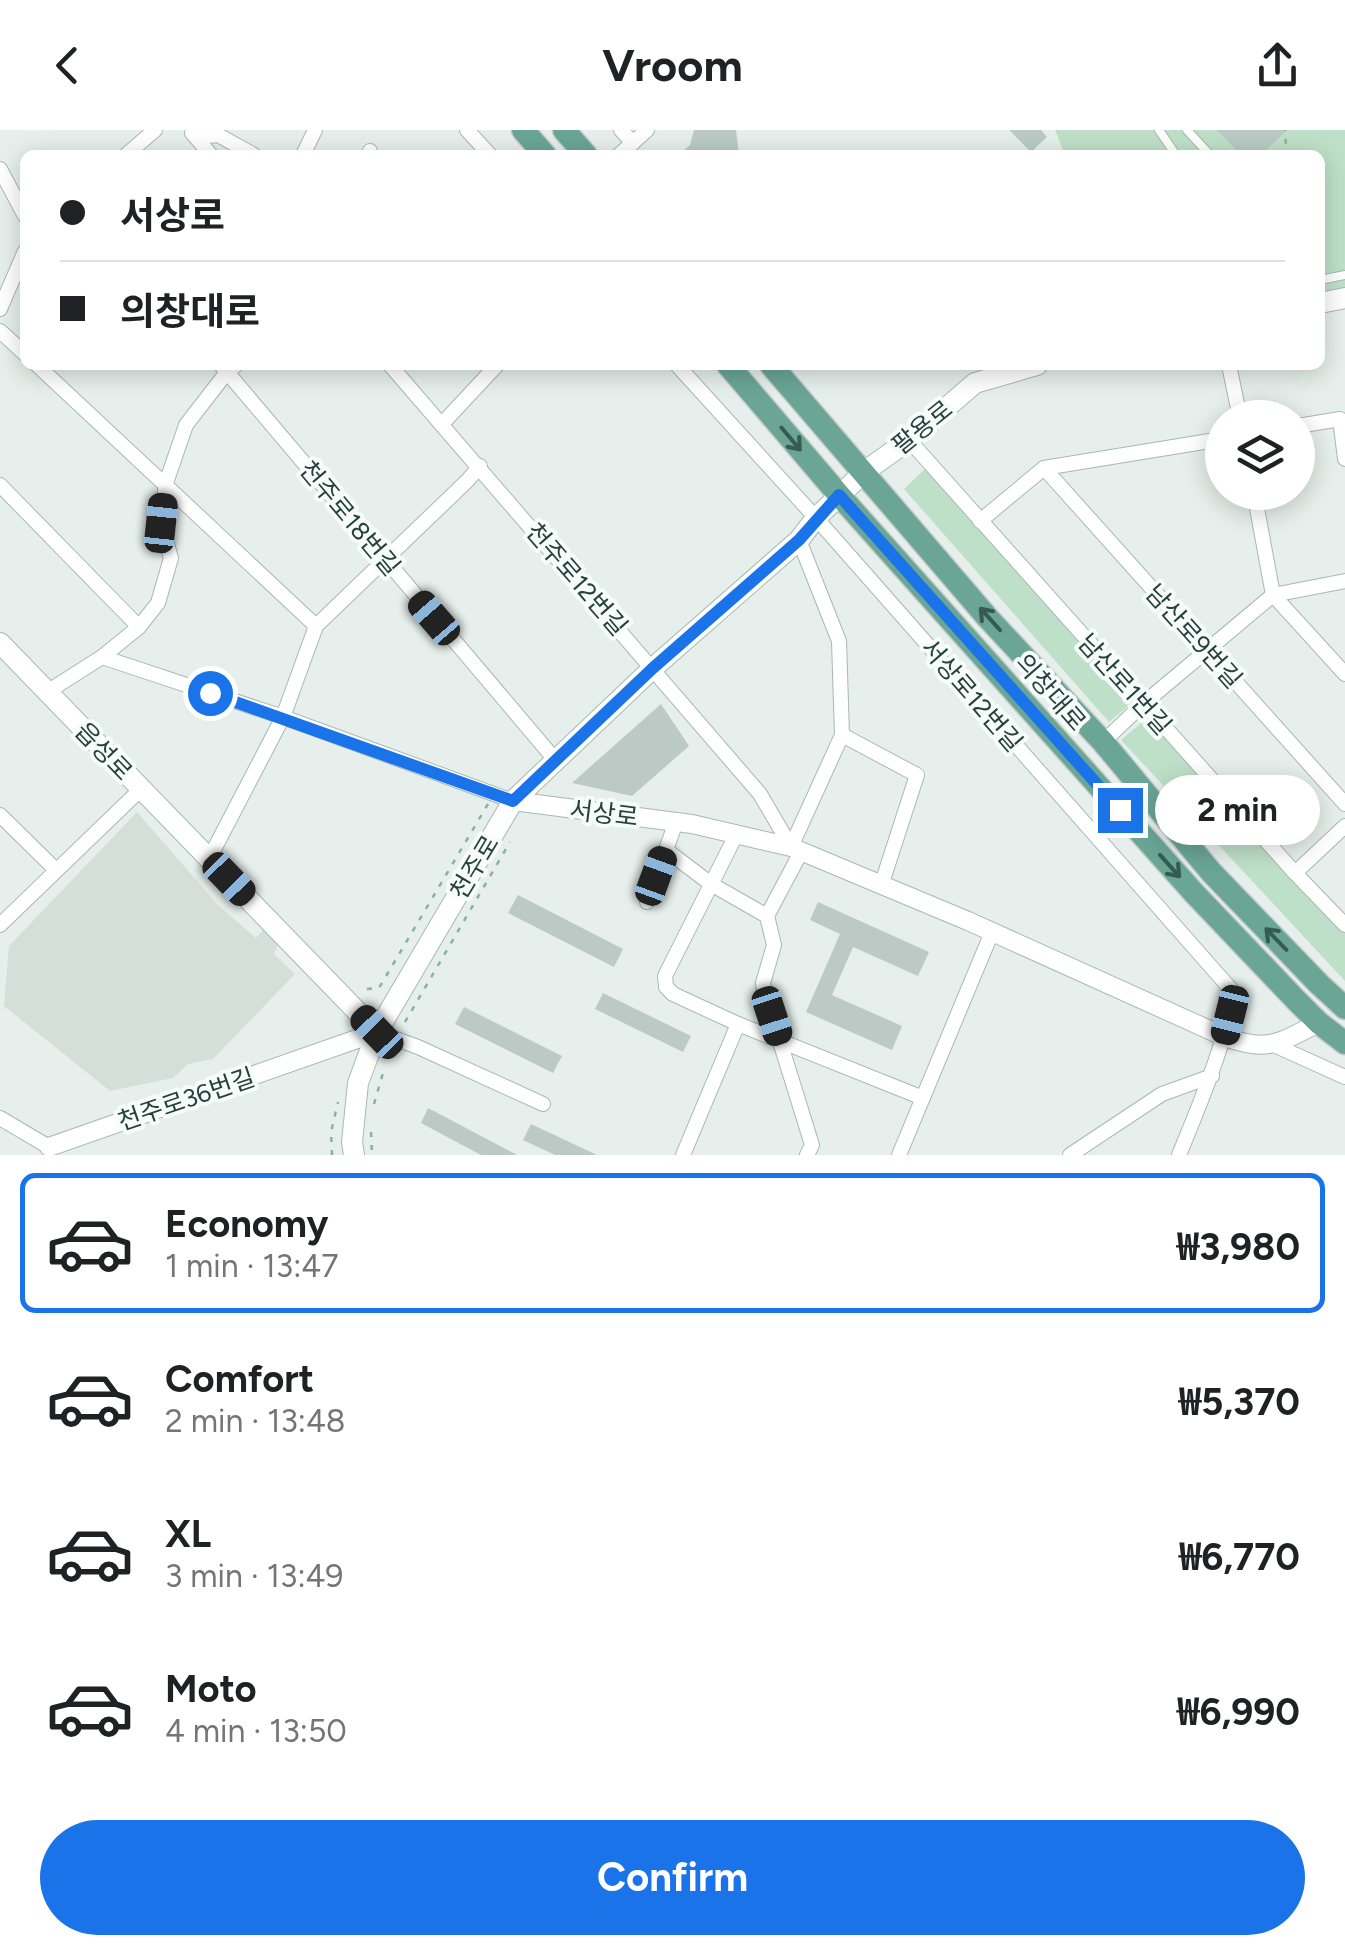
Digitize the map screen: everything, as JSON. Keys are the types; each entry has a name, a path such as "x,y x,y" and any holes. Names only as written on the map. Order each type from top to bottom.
{"main road":[{"path":"523,130 541,150"},
{"path":"564,130 582,150"},
{"name":"의창대로","path":"732,370 1194,893 1320,1023 1345,1043"},
{"name":"의창대로","path":"775,370 1211,872 1345,1008"},
{"name":"팔용로","path":"864,472 909,440 975,383 1020,370"},
{"name":"천주로","path":"354,1155 358,1083 377,1032 503,798 557,762 653,668 799,540 864,472"},
{"name":"읍성로","path":"0,643 377,1032"}],"street":[{"path":"132,150 155,130"},
{"path":"621,130 632,143"},
{"path":"624,150 647,130"},
{"path":"195,132 218,134 245,150"},
{"path":"0,169 20,207"},
{"path":"0,309 20,263"},
{"path":"0,331 20,349"},
{"path":"42,370 316,626"},
{"path":"47,692 139,627 158,603 170,558 161,523 166,483 186,425 226,370"},
{"name":"천주로18번길","path":"230,370 384,560 557,762"},
{"name":"천주로12번길","path":"394,370 760,794 796,850"},
{"path":"442,424 492,370"},
{"name":"서상로12번길","path":"683,370 1236,994 1225,1037"},
{"path":"1230,370 1236,400"},
{"path":"1315,423 1340,418 1345,460"},
{"name":"남산로1번길","path":"909,440 1295,873 1345,924"},
{"path":"980,521 1044,468 1205,442"},
{"path":"209,859 283,717 316,626 480,466"},
{"name":"남산로9번길","path":"1044,468 1345,804"},
{"path":"0,485 139,627"},
{"path":"1257,510 1273,595 1345,674"},
{"path":"799,540 839,642 842,735 767,916 774,945 763,983 812,1145 808,1155"},
{"path":"1102,742 1273,595 1345,581"},
{"name":"서상로","path":"102,656 503,798 676,822 796,850 992,932 1225,1037 1247,1045 1274,1045"},
{"path":"842,735 917,775 882,886"},
{"path":"0,926 140,790"},
{"path":"0,815 56,870"},
{"path":"647,902 676,822"},
{"path":"1295,873 1345,826"},
{"path":"736,835 665,976 666,987 673,994 738,1024 923,1098"},
{"path":"666,850 711,884 767,916"},
{"path":"899,1155 992,932"},
{"path":"1274,1045 1320,1023"},
{"path":"684,1155 738,1024"},
{"path":"377,1032 544,1104"},
{"name":"천주로36번길","path":"0,1118 44,1151 377,1032"},
{"path":"1179,1155 1225,1037"},
{"path":"1274,1045 1345,1076"},
{"path":"1070,1155 1162,1094 1212,1076"}],"lane":[{"path":"1188,130 1206,150"}],"path":[{"path":"368,989 379,988 503,798"},
{"path":"405,1022 513,836"},
{"path":"370,1116 384,1073"},
{"path":"332,1155 331,1132 339,1100"},
{"path":"371,1135 372,1155"}],"shaded area":[{"path":"137,812 218,905 256,938 263,930 278,945 274,954 295,974 213,1059 188,1064 173,1078 110,1091 4,1006 9,946"}],"green space":[{"path":"1055,130 1345,130 1345,289 1325,292 1325,150 1063,150"},
{"path":"926,468 1133,702 1109,722 904,489"},
{"path":"1148,717 1345,933 1345,981 1121,740"}],"building":[{"path":"694,130 736,130 738,150 684,150"},
{"path":"1009,130 1041,130 1047,137 1029,150"},
{"path":"1217,130 1287,130 1266,150 1236,150"},
{"path":"661,704 689,746 632,796 572,783"},
{"path":"518,895 623,949 614,967 508,913"},
{"path":"818,902 929,952 918,976 853,947 832,995 902,1026 892,1050 806,1012 840,934 810,920"},
{"path":"603,993 691,1036 683,1052 595,1009"},
{"path":"464,1007 562,1056 553,1073 455,1024"},
{"path":"428,1108 517,1155 481,1155 421,1123"},
{"path":"531,1124 597,1155 555,1155 523,1140"}],"route":[{"path":"210,693 513,801 653,668 799,540 839,495 1120,810"}]}
